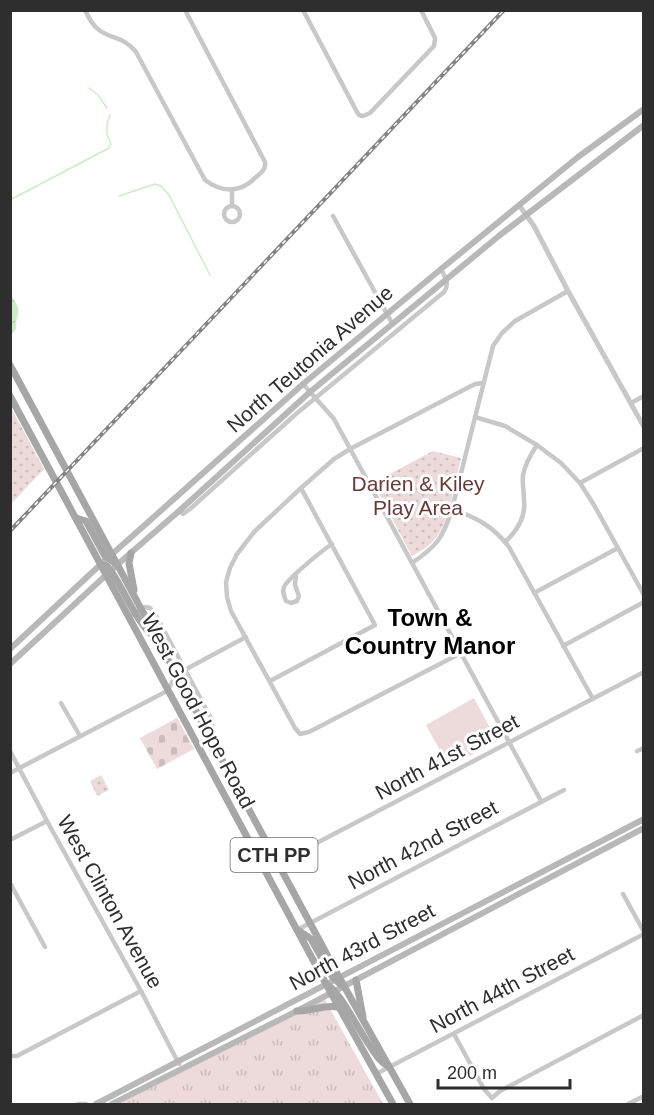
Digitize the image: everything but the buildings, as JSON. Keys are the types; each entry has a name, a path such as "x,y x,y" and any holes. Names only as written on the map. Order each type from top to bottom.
{"main road":[{"name":"North Teutonia Avenue","path":"10,649 101,564 303,384 578,157 644,109"},
{"name":"North Teutonia Avenue","path":"10,664 118,564 181,513 310,392 446,278 644,124"},
{"path":"10,366 110,557"},
{"path":"10,396 101,564 107,566 109,573 138,612"},
{"path":"76,518 86,521 103,553 118,564"},
{"path":"131,553 129,563 136,598"},
{"name":"West Good Hope Road","path":"118,564 136,598 138,612 167,690 326,984"},
{"name":"West Good Hope Road","path":"138,612 148,632 160,643 279,863 337,978 344,986 410,1104"},
{"name":"North 43rd Street","path":"96,1104 644,819"},
{"name":"North 43rd Street","path":"112,1104 297,1011 644,828"},
{"path":"297,930 311,939 329,972 337,978"},
{"path":"356,980 364,1022"},
{"path":"326,984 342,1000 359,1031 381,1063 389,1067"},
{"path":"333,992 338,1007 393,1104"},
{"path":"297,1011 338,1007"}],"street":[{"path":"85,10 98,29 126,41 136,52 205,180 216,187 231,190 249,184 264,170 265,162 185,10"},
{"path":"303,10 357,112 362,116 370,113 433,48 434,36 421,10"},
{"path":"231,190 232,205"},
{"path":"519,205 534,226 644,427"},
{"path":"333,216 392,324"},
{"path":"441,269 446,278"},
{"name":"North Teutonia Avenue","path":"181,513 190,509 315,398 444,292 447,288 446,278"},
{"path":"412,563 430,551 445,531 494,346 502,333 515,321 568,291"},
{"path":"461,653 309,732 300,734 231,611 226,597 226,582 237,554 255,531 334,459 475,384 483,383"},
{"path":"303,384 334,419 541,801"},
{"path":"631,403 644,396"},
{"path":"475,417 505,426 537,445 561,463 580,483 644,595"},
{"path":"505,542 518,528 524,514 523,476 527,461 537,445"},
{"path":"580,483 644,448"},
{"path":"270,681 375,625 301,488"},
{"path":"452,509 473,516 489,526 505,542 516,557 593,699"},
{"path":"296,574 299,596 297,601 291,603 286,601 283,594 285,585 296,574 332,544"},
{"path":"534,593 618,548"},
{"path":"563,646 644,602"},
{"name":"West Good Hope Road","path":"138,612 154,612 212,720 209,733"},
{"path":"10,772 167,690 177,674 246,637"},
{"name":"North 41st Street","path":"265,870 644,672"},
{"path":"61,702 80,736"},
{"path":"637,751 644,748"},
{"name":"West Clinton Avenue","path":"10,751 182,1069"},
{"name":"North 42nd Street","path":"297,930 564,790"},
{"path":"10,840 46,821"},
{"path":"10,883 45,947"},
{"path":"623,894 644,933"},
{"name":"North 44th Street","path":"376,1074 644,933"},
{"path":"10,1056 17,1056 141,991"},
{"path":"454,1034 484,1089 492,1098 500,1091 644,1016"},
{"path":"628,1104 644,1096"},
{"path":"78,1104 86,1104"}],"green space":[{"path":"10,406 44,469 11,504 10,504"},
{"name":"Darien & Kiley Play Area","path":"433,451 461,458 448,512 440,532 430,544 412,556 373,483"},
{"path":"474,698 497,741 449,767 426,725"},
{"path":"177,718 194,749 157,769 140,738"},
{"path":"101,775 109,790 97,796 90,781"},
{"path":"324,998 383,1104 119,1104"}],"water":[{"path":"11,295 18,312 16,329 11,335"}],"waterway":[{"path":"89,88 98,95 107,108"},
{"path":"10,200 109,148 111,144 107,134 107,124 110,115"},
{"path":"119,196 155,184 161,186 169,195 210,275"}],"railway":[{"path":"10,531 504,10"}],"district":[{"name":"Town & Country Manor","path":"430,632"}]}
